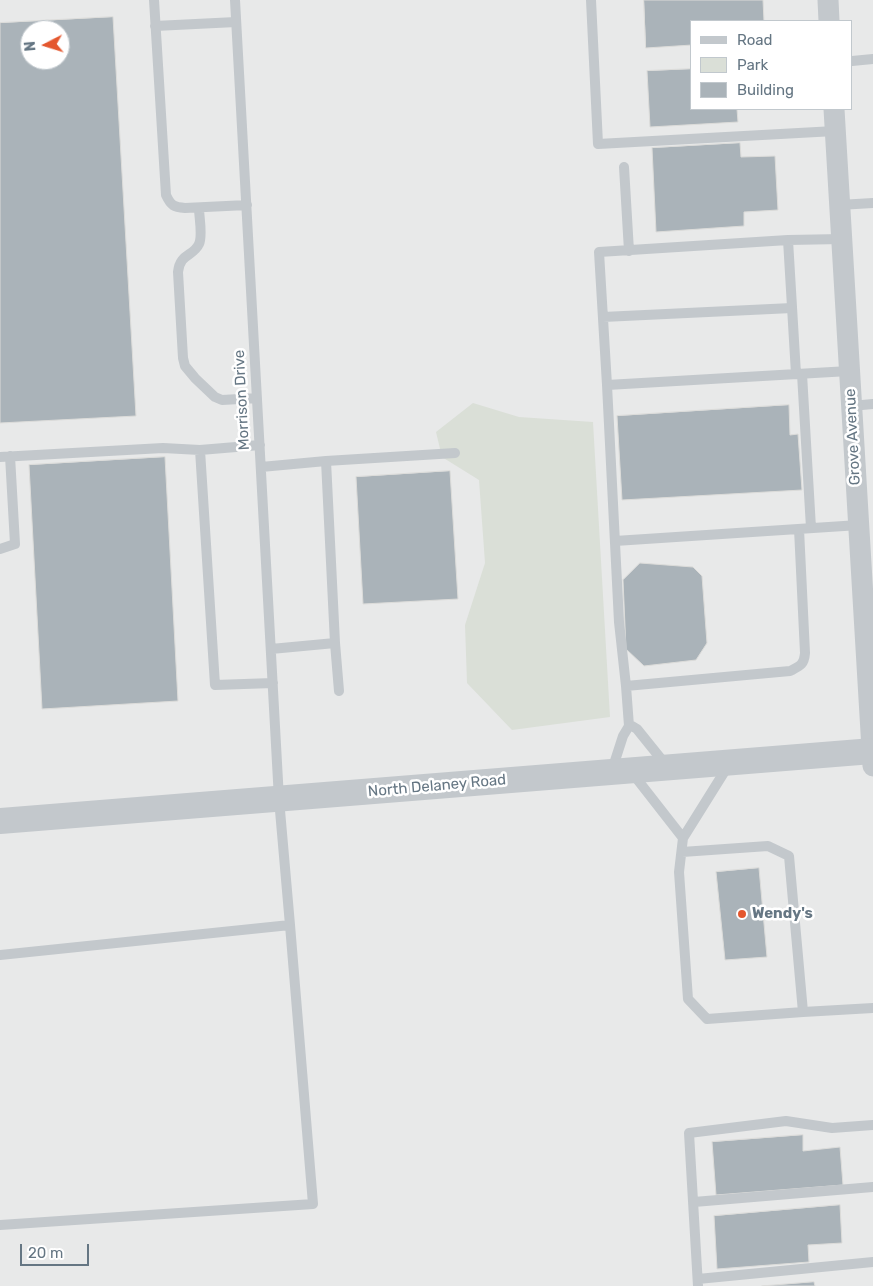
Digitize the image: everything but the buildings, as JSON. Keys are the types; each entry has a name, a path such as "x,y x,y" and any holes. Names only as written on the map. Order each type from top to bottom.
{"street":[{"path":"828,0 829,20"},
{"name":"Grove Avenue","path":"834,110 851,406 864,537 873,756"},
{"name":"North Delaney Road","path":"0,821 730,763 873,756"}],"lane":[{"path":"154,0 166,196 175,207 199,208 246,205"},
{"name":"Morrison Drive","path":"0,1225 313,1204 279,799 235,0"},
{"path":"592,0 598,144 835,131"},
{"path":"155,26 236,22"},
{"path":"853,61 873,59"},
{"path":"624,167 629,250"},
{"path":"840,205 873,203"},
{"path":"199,208 200,241 195,250 186,256 179,265 178,272 185,366 215,397 222,400 257,398"},
{"path":"683,838 621,772 623,736 629,726 619,622 599,252 788,240 842,239"},
{"path":"788,240 811,528"},
{"path":"603,317 792,308"},
{"path":"607,385 850,371"},
{"path":"851,406 873,404"},
{"path":"0,549 15,544 5,456 164,448 200,450 260,446"},
{"path":"200,450 215,685 273,683"},
{"path":"261,467 455,452"},
{"path":"326,461 338,691"},
{"path":"615,541 811,528 864,537"},
{"path":"626,686 790,671 799,667 805,661 806,653 799,529"},
{"path":"271,649 335,643"},
{"path":"629,726 637,729 668,768"},
{"path":"730,763 683,838 679,872 688,999 708,1019 873,1008"},
{"path":"682,852 768,846 789,856 804,1012"},
{"path":"0,955 290,925"},
{"path":"873,1125 832,1128 786,1121 689,1133 698,1282 873,1262"},
{"path":"694,1202 873,1187"}],"shaded area":[{"path":"0,0 873,0 873,1286 0,1286"}],"green space":[{"path":"473,403 519,417 593,422 610,717 512,730 467,683 465,625 485,563 479,480 442,457 436,432"}],"place":[{"name":"Wendy's","path":"742,914"}]}
